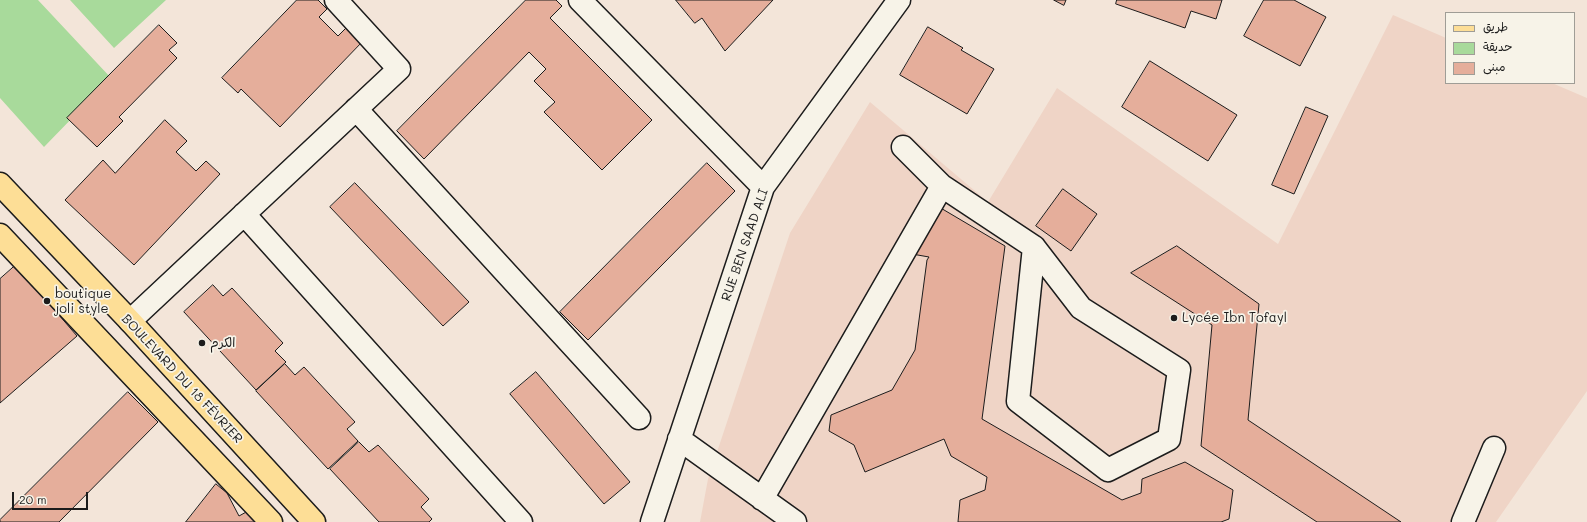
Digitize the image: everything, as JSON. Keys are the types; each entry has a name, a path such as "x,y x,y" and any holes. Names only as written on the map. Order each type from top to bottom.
{"main road":[{"name":"BOULEVARD DU 18 FÉVRIER","path":"0,184 130,321 314,522"},
{"path":"3,246 271,522"}],"street":[{"path":"130,321 399,68 336,0"},
{"path":"580,0 763,187"},
{"name":"RUE BEN SAAD ALI","path":"653,521 763,187 899,0"},
{"path":"356,109 639,418"},
{"path":"903,147 942,186 1034,247 1081,308 1179,370 1169,440 1108,470 1018,401 1034,247"},
{"path":"762,499 942,186"},
{"path":"244,214 522,522"},
{"path":"679,439 795,522"},
{"path":"1463,522 1494,448"}],"shaded area":[{"name":"Lycée Ibn Tofayl","path":"1393,15 1445,38 1445,84 1554,84 1587,98 1587,391 1496,522 700,522 708,479 790,233 870,102 988,202 1057,88 1278,244"}],"green space":[{"path":"0,0 38,0 111,78 44,147 0,98"},
{"path":"70,0 166,0 114,48"}],"building":[{"path":"297,0 318,0 327,9 319,17 338,36 348,26 363,41 280,127 241,89 238,93 222,78"},
{"path":"526,0 556,0 562,6 550,18 652,120 602,170 544,112 555,102 534,81 546,69 529,52 424,159 397,131"},
{"path":"676,0 773,0 725,51 702,18 695,23"},
{"path":"1054,0 1066,0 1064,5"},
{"path":"1117,0 1222,0 1216,19 1191,11 1185,28 1116,4"},
{"path":"1264,0 1294,0 1326,17 1300,66 1244,36"},
{"path":"159,25 177,43 169,50 177,58 119,117 123,121 97,147 67,118"},
{"path":"928,27 963,48 961,50 994,69 967,114 900,75"},
{"path":"1150,61 1237,115 1208,161 1122,107"},
{"path":"1306,107 1328,116 1294,194 1272,185"},
{"path":"165,120 187,141 176,152 196,171 206,161 220,174 134,265 65,200 103,160 115,173"},
{"path":"707,163 735,191 588,340 560,312"},
{"path":"355,183 469,302 443,326 330,207"},
{"path":"1063,189 1097,214 1071,251 1036,226"},
{"path":"939,207 1005,246 982,419 1122,500 1141,493 1142,479 1185,462 1233,490 1229,519 1221,522 958,522 960,500 985,490 987,477 951,456 944,439 865,472 854,445 829,431 831,415 892,390 915,350 927,260 929,257 912,254"},
{"path":"1177,246 1259,304 1248,420 1401,522 1317,522 1201,446 1212,325 1131,273"},
{"path":"16,265 77,336 0,403 0,279"},
{"path":"213,285 223,296 232,288 283,343 275,351 286,362 256,390 184,312"},
{"path":"285,364 295,375 304,367 355,422 347,429 358,441 328,469 256,391"},
{"path":"536,372 630,482 604,504 510,394"},
{"path":"128,392 158,422 59,522 0,522 0,520"},
{"path":"359,442 369,452 378,445 429,499 421,507 432,519 429,522 379,522 330,469"},
{"path":"216,484 227,493 239,516 248,511 261,522 186,522"}],"place":[{"name":"boutique joli style","path":"47,301"},
{"name":"Lycée Ibn Tofayl","path":"1174,318"},
{"name":"الكرم","path":"202,343"}]}
